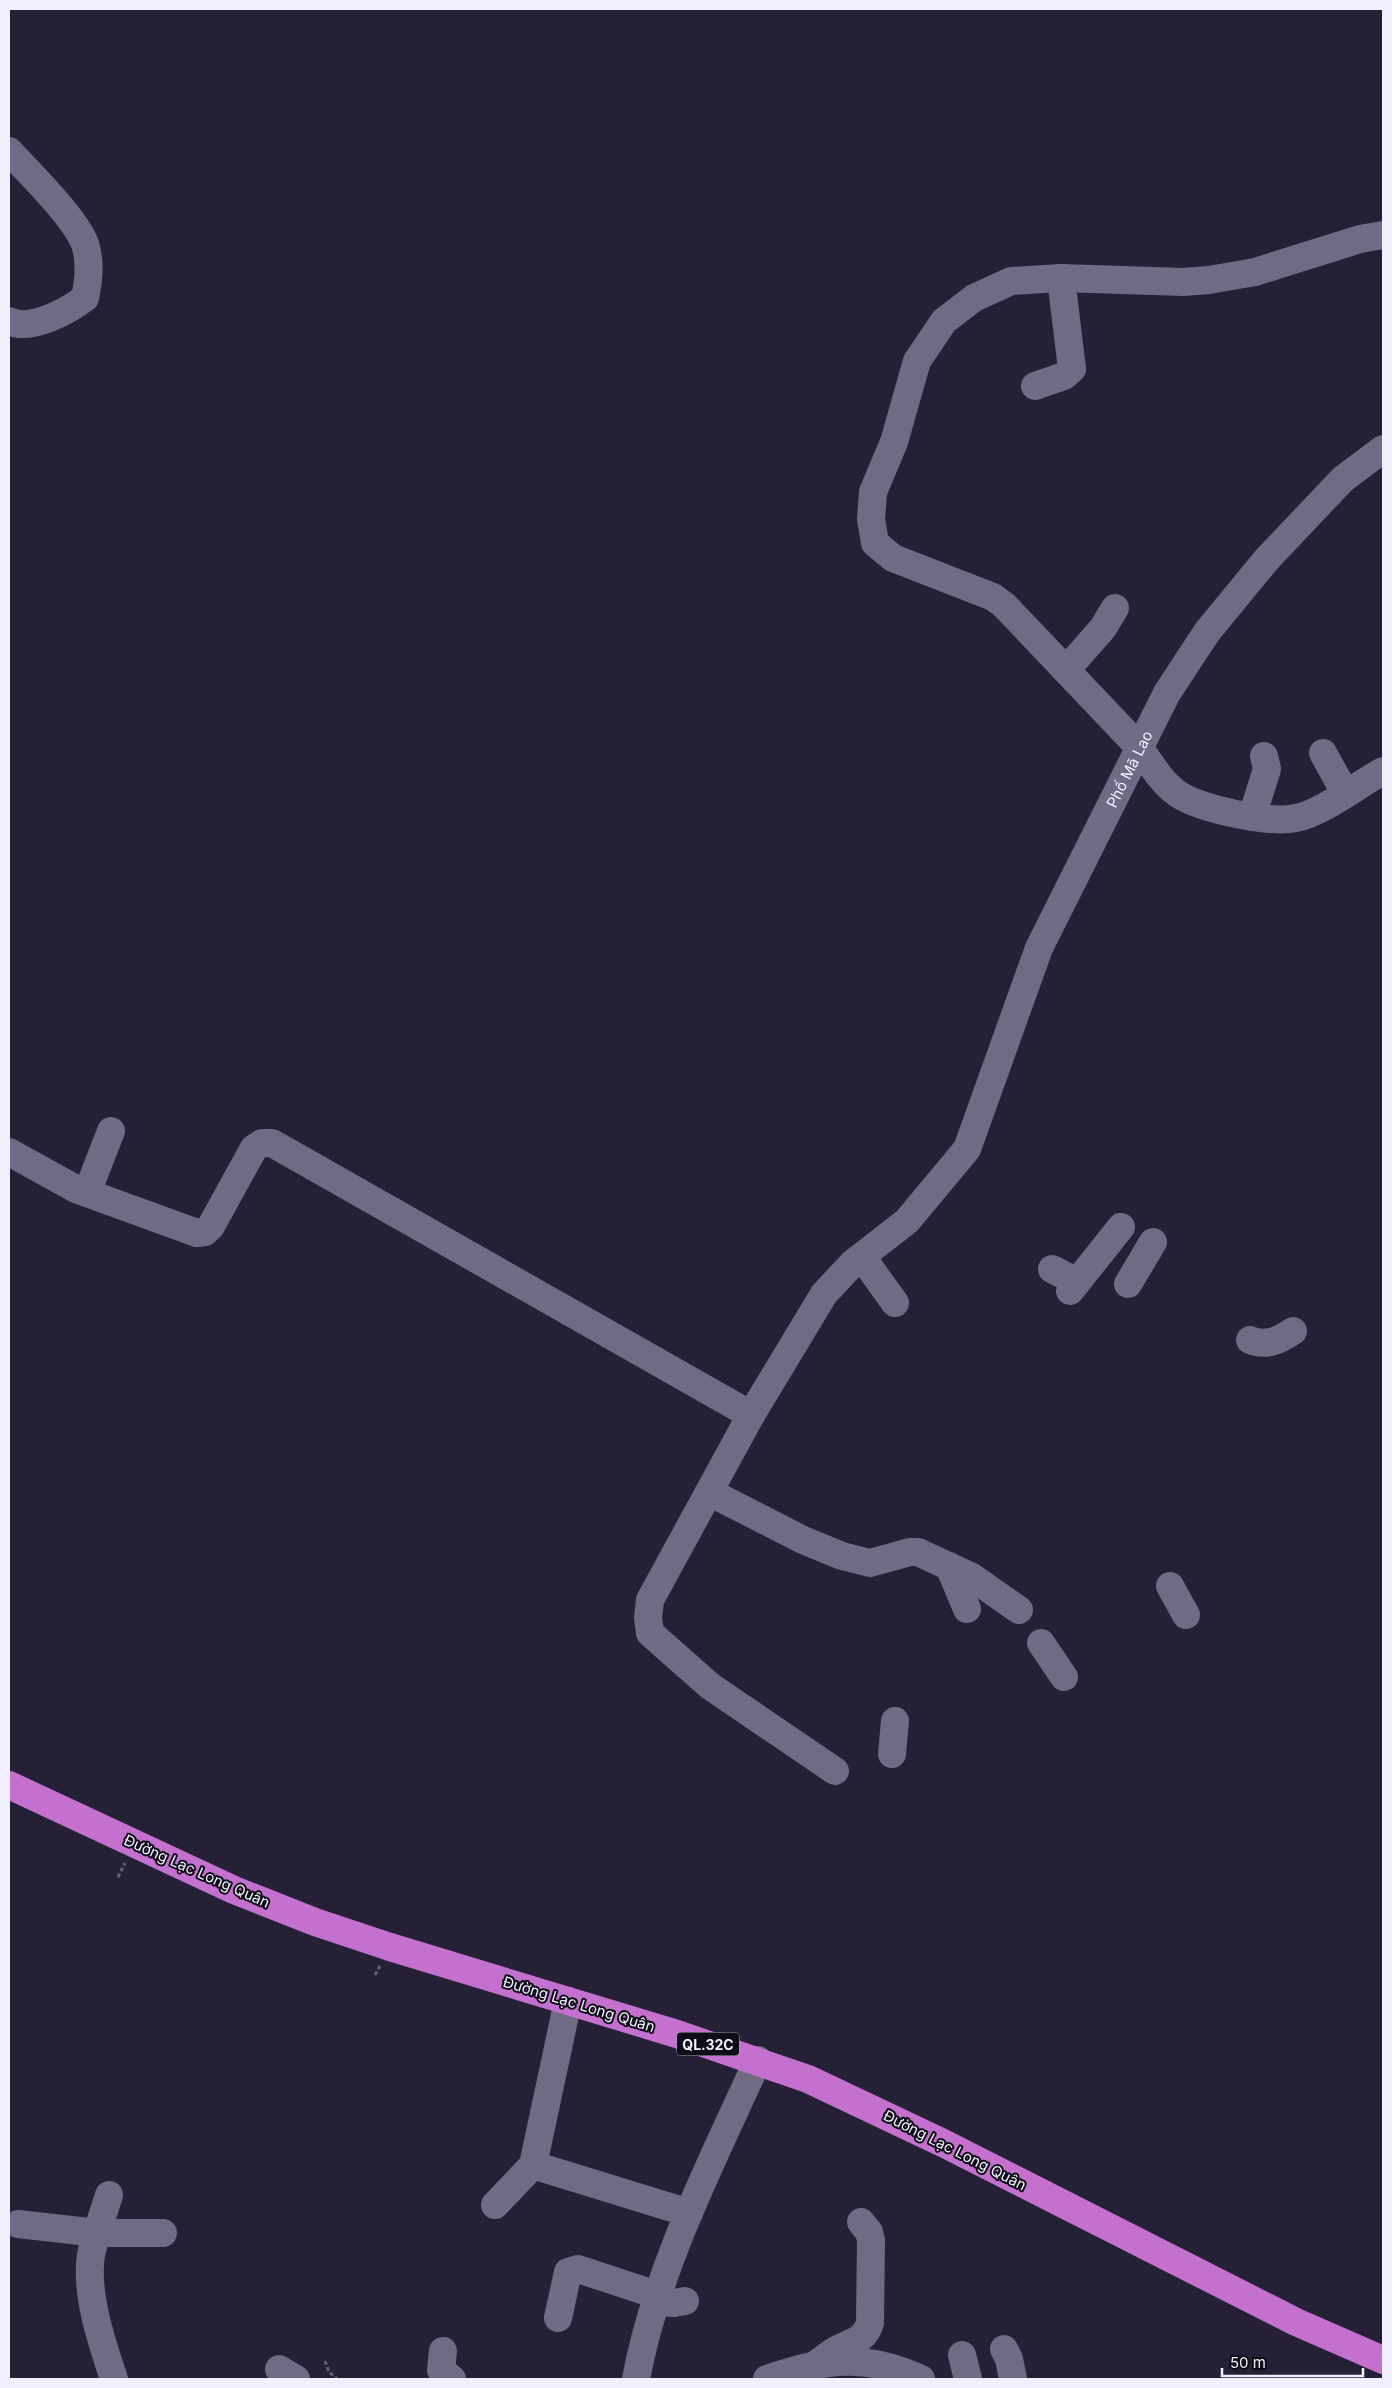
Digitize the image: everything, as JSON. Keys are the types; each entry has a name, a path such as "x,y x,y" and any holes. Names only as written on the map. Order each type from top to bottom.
{"highway":[{"name":"Đường Lạc Long Quân","path":"9,1786 234,1890 315,1922 390,1947 568,2000 758,2060 808,2079 859,2102 1296,2322 1383,2360"}],"street":[{"path":"9,151 44,188 70,221 84,244 90,274 85,298 71,309 52,318 30,323 9,322"},
{"path":"1383,235 1360,239 1255,272 1209,280 1183,282 1061,278 1011,281 974,298 938,328 917,361 894,442 874,492 871,519 875,543 893,558 993,597 1004,605 1139,747 1157,773 1178,794 1201,804 1264,820 1297,818 1311,813 1383,771"},
{"path":"1035,386 1064,376 1072,369 1061,278"},
{"name":"Phố Mã Lao","path":"862,1257 907,1221 967,1149 1038,948 1167,693 1213,625 1267,559 1343,479 1383,449"},
{"path":"1066,670 1104,628 1115,608"},
{"path":"1323,753 1345,793"},
{"path":"1252,817 1267,770 1264,756"},
{"path":"87,1193 111,1131"},
{"path":"9,1152 87,1193 197,1233 205,1232 211,1226 254,1148 262,1143 272,1143 751,1415"},
{"path":"1052,1268 1074,1287 1121,1227"},
{"path":"1128,1284 1153,1242"},
{"path":"834,1771 710,1686 650,1633 648,1618 650,1600 751,1415 824,1294 853,1263 862,1257 895,1303"},
{"path":"1250,1340 1260,1343 1275,1342 1293,1331"},
{"path":"709,1492 803,1540 842,1556 870,1563 913,1552 972,1577 1020,1610"},
{"path":"949,1566 967,1609"},
{"path":"1170,1586 1186,1614"},
{"path":"1041,1643 1064,1677"},
{"path":"892,1754 895,1721"},
{"path":"495,2205 533,2165 568,2000"},
{"path":"636,2379 642,2346 656,2298 689,2213 758,2060"},
{"path":"533,2165 689,2213"},
{"path":"108,2195 91,2255 90,2278 97,2323 114,2379"},
{"path":"826,2369 837,2349 862,2338 868,2332 870,2323 871,2240 869,2232 862,2222"},
{"path":"18,2224 98,2232 163,2234"},
{"path":"558,2318 568,2272 578,2269 674,2304 685,2301"},
{"path":"1004,2349 1009,2359 1013,2379"},
{"path":"443,2351 441,2370 452,2379"},
{"path":"767,2379 876,2362 922,2379"}],"path":[{"path":"325,2361 329,2372 337,2379"}]}
